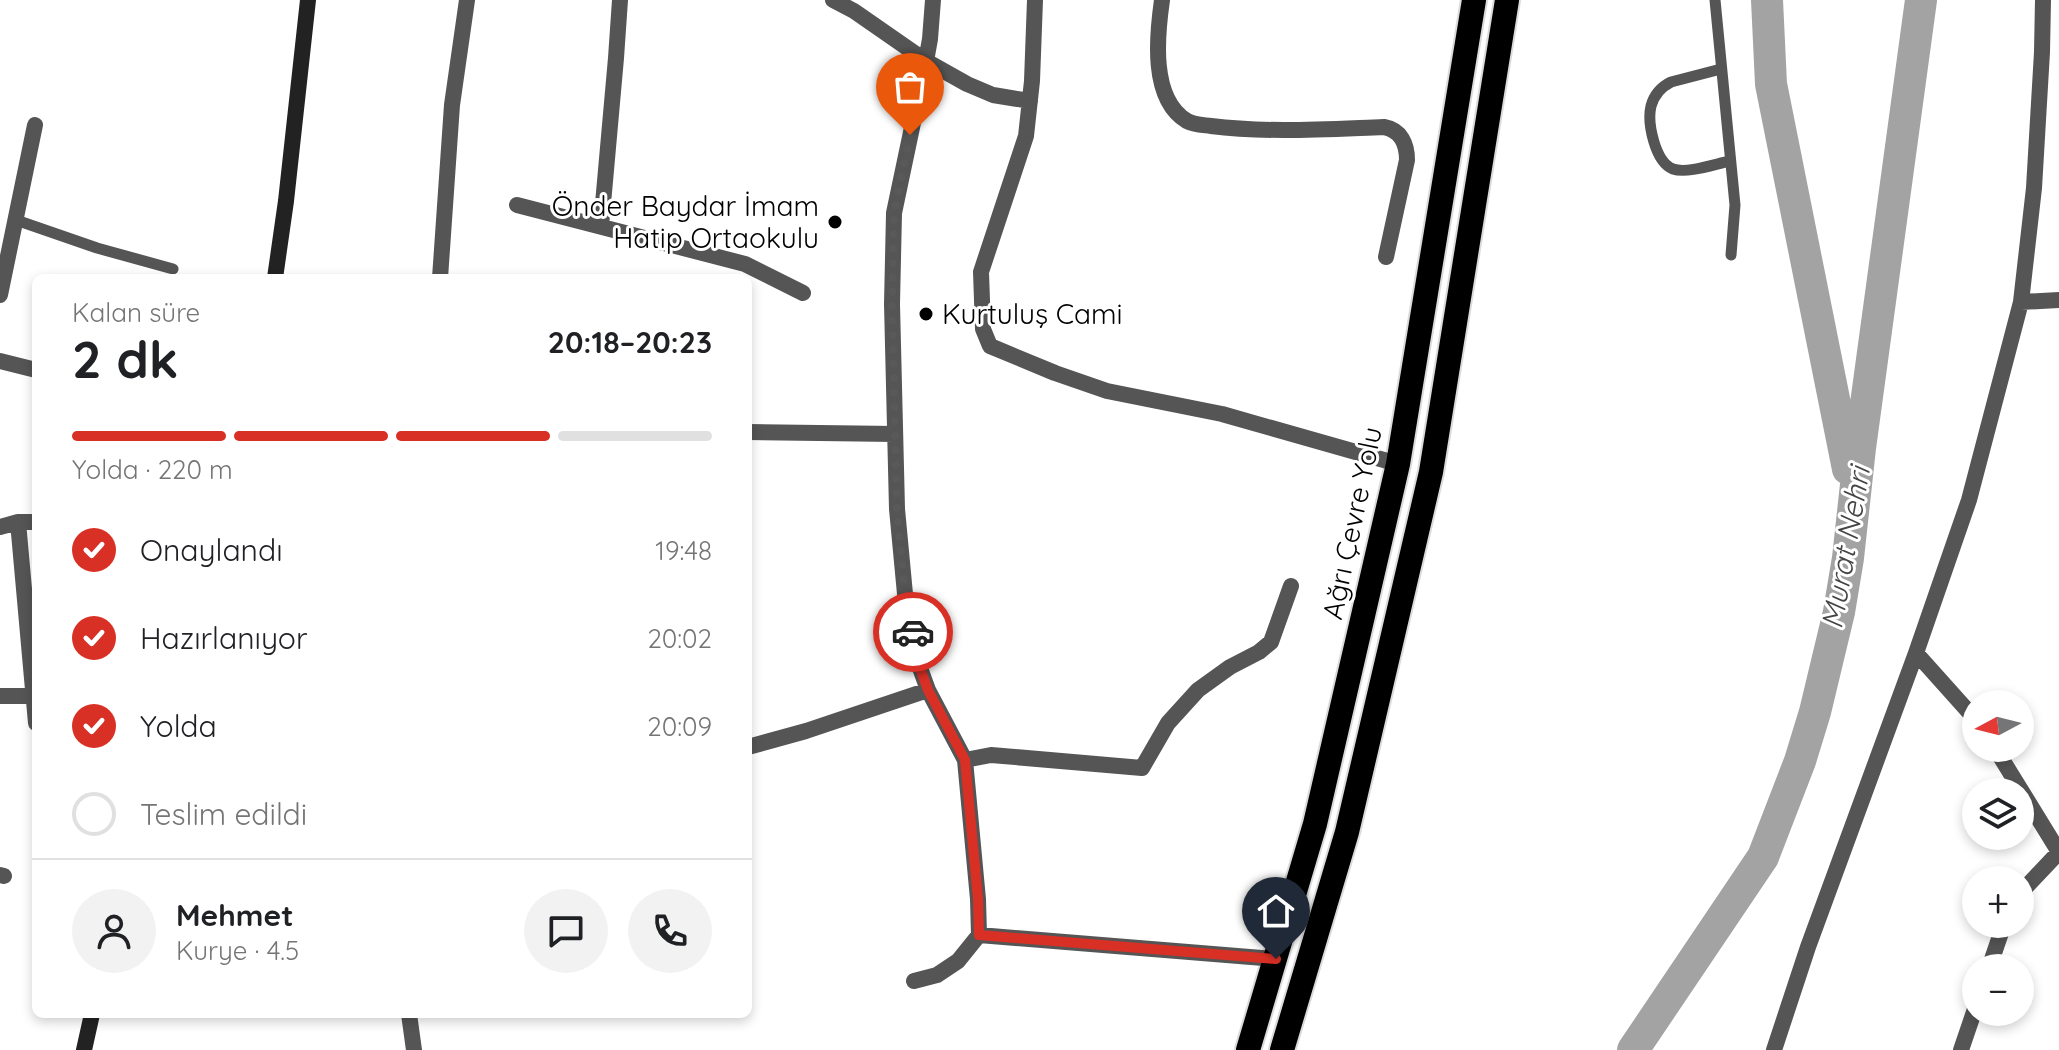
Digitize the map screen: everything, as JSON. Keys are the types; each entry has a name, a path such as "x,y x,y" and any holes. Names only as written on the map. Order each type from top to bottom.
{"highway":[{"name":"Ağrı Çevre Yolu","path":"1248,1050 1315,824 1398,464 1474,0"},
{"path":"1282,1050 1347,832 1431,472 1507,0"}],"street":[{"path":"276,274 308,0"},
{"path":"440,274 452,105 467,0"},
{"path":"601,226 620,0"},
{"path":"833,0 967,84 993,95 1030,101"},
{"path":"914,981 937,975 958,961 979,935 965,760 928,690 920,668 905,594 897,509 892,304 894,213 926,61 933,0"},
{"path":"1035,0 1026,136 981,272 983,329 990,346 1107,391 1222,414 1398,464"},
{"path":"1162,0 1157,43 1163,84 1175,108 1189,123 1225,128 1384,127 1399,133 1405,144 1407,160 1386,257"},
{"path":"1774,1050 1969,500 2021,302 2034,188 2043,0"},
{"path":"0,295 6,242 16,220 35,125"},
{"path":"517,205 745,264 803,293"},
{"path":"2021,302 2059,300"},
{"path":"0,361 32,369"},
{"path":"752,432 895,434"},
{"path":"18,522 32,674"},
{"path":"0,527 32,522"},
{"path":"965,760 991,755 1142,768 1168,723 1198,690 1271,642 1291,586"},
{"path":"1916,653 1962,704"},
{"path":"752,746 928,690"},
{"path":"0,696 32,696"},
{"path":"2004,762 2059,852 2034,879"},
{"path":"979,935 1276,959"},
{"path":"84,1050 91,1018"},
{"path":"410,1018 414,1050"},
{"path":"1961,1050 1969,1026"}],"lane":[{"path":"1715,0 1735,205 1731,255"},
{"path":"1721,69 1664,86 1651,105 1651,121 1657,152 1671,168 1685,170 1730,161"},
{"path":"16,220 97,248 173,269"}],"waterway":[{"path":"1767,0 1771,84 1848,469"},
{"name":"Murat Nehri","path":"1633,1050 1763,857 1800,761 1815,712 1839,612 1848,558 1921,0"}],"way so far":[{"path":"910,135 894,213 892,304 897,509 905,594 913,632"}],"place":[{"name":"Önder Baydar İmam Hatip Ortaokulu","path":"835,222"},
{"name":"Kurtuluş Cami","path":"926,314"}],"route":[{"path":"913,632 928,690 965,760 979,935 1276,959"}]}
